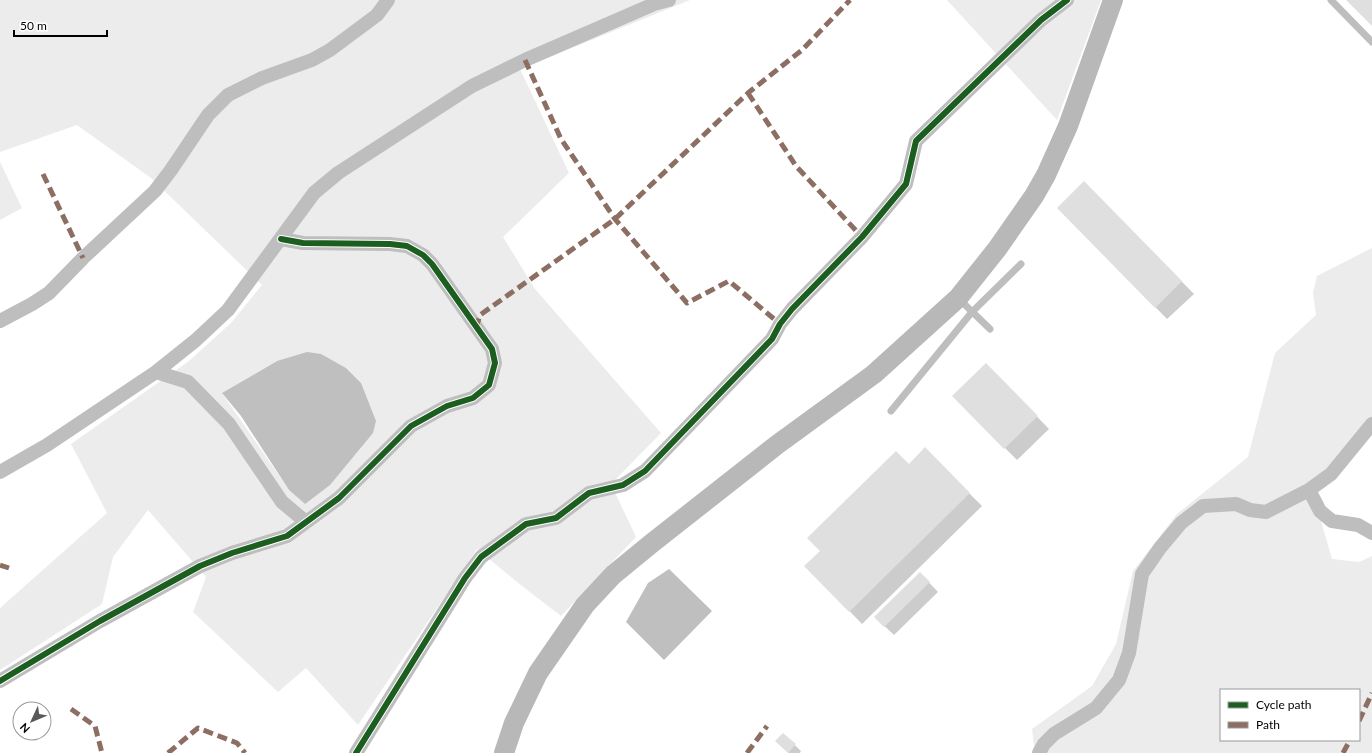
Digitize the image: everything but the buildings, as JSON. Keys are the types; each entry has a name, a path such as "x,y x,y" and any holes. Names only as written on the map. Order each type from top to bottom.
{"street":[{"path":"0,321 49,293 83,258 155,191 208,115 228,95 262,78 312,60 330,50 377,15 388,0"},
{"path":"0,472 47,445 156,372 196,340 228,310 314,193 338,173 472,86 525,60 654,4 668,0"},
{"path":"356,753 465,578 481,557 526,524 556,518 589,493 623,486 645,471 772,340 780,324 792,309 862,237 906,184 916,141 1041,20 1067,0"},
{"path":"504,753 514,723 538,673 585,605 613,575 772,449 874,374 958,298 997,249 1034,196 1046,175 1068,126 1113,0"},
{"path":"0,681 100,621 200,566 232,553 288,536 339,498 412,426 447,406 473,398 489,385 496,363 492,349 432,264 423,255 407,246 303,243 281,239"},
{"path":"156,372 188,382 229,424 282,502 306,522"},
{"path":"1039,753 1044,744 1054,734 1096,708 1119,680 1129,653 1142,574 1160,548 1182,524 1203,506 1236,504 1250,510 1266,512 1309,490 1331,474 1372,424"},
{"path":"1309,490 1320,511 1332,521 1358,526 1372,533"}],"lane":[{"path":"1331,0 1372,42"},
{"path":"891,411 972,312 1021,264"},
{"path":"958,298 990,329"}],"shaded area":[{"path":"0,0 690,0 520,69 569,173 503,237 535,289 661,433 611,484 636,537 561,616 477,549 358,725 306,668 278,692 193,612 206,577 148,510 113,557 102,604 0,670 0,608 107,513 71,444 189,361 231,323 262,285 151,178 77,125 0,152","holes":["277,361 305,504 289,490 222,393"]},
{"path":"947,0 1101,0 1057,120"},
{"path":"0,162 22,208 0,220"},
{"path":"1372,248 1372,417 1311,486 1332,559 1359,562 1372,556 1372,753 1035,753 1032,729 1092,686 1116,644 1133,571 1177,514 1248,457 1275,353 1316,315 1313,293 1317,276"},
{"path":"307,352 321,354 346,368 361,383 376,421 373,433 330,485 305,504 289,490 241,416 222,393 277,361"},
{"path":"669,569 712,611 664,660 626,622 648,583"}],"marked path":[{"path":"476,328 480,315 615,219 748,93 802,50 850,0"},
{"path":"525,60 561,139 615,219 687,303 729,281 780,324"},
{"path":"748,93 796,166 862,237"},
{"path":"43,174 83,258"},
{"path":"0,565 9,568"},
{"path":"1360,719 1372,693"},
{"path":"71,709 95,726 102,753"},
{"path":"747,753 767,726"},
{"path":"168,753 198,728 237,743 245,753"},
{"path":"1343,753 1349,741"}],"cycle path":[{"path":"356,753 465,578 481,557 526,524 556,518 589,493 623,485 645,471 772,339 780,324 792,309 862,237 906,184 916,141 1041,20 1067,0"},
{"path":"0,681 100,621 200,566 232,553 287,536 339,498 411,426 447,406 473,398 489,385 495,363 492,349 432,264 423,255 407,246 390,244 303,243 281,239"}]}
